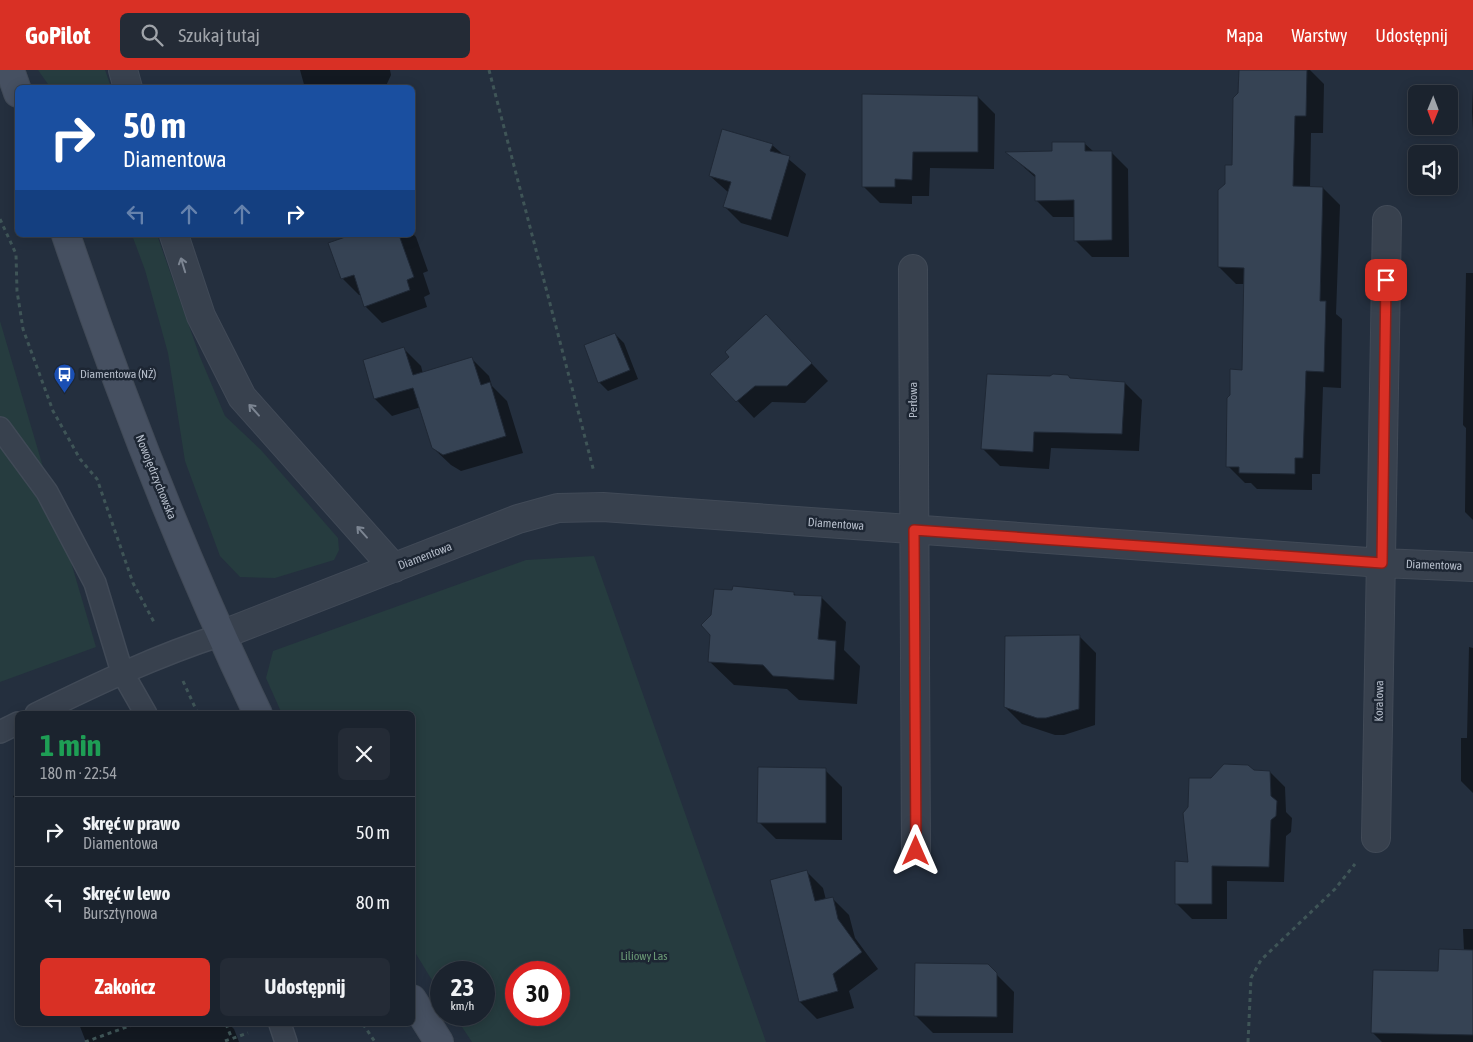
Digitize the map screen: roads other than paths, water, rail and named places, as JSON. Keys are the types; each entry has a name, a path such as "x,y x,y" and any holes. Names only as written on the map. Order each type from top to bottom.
{"street":[{"path":"10,70 15,85"},
{"path":"123,70 127,85"},
{"name":"Koralowa","path":"1376,838 1387,220"},
{"name":"Nowojędrzychowska","path":"67,237 135,424 221,635 257,711"},
{"path":"175,237 201,316 242,397 394,568"},
{"name":"Perłowa","path":"913,269 916,851"},
{"name":"Diamentowa","path":"221,635 526,517 558,508 603,507 1382,563 1473,567"},
{"path":"415,1004 439,1042"}],"lane":[{"path":"0,428 47,492 95,584 122,672 144,711"},
{"path":"42,711 122,672 169,652 221,635"},
{"path":"0,732 15,724"},
{"path":"281,1026 286,1042"}],"place":[{"name":"Diamentowa (NŻ)","path":"64,393"}],"park label":[{"name":"Liliowy Las","path":"644,956"}]}
